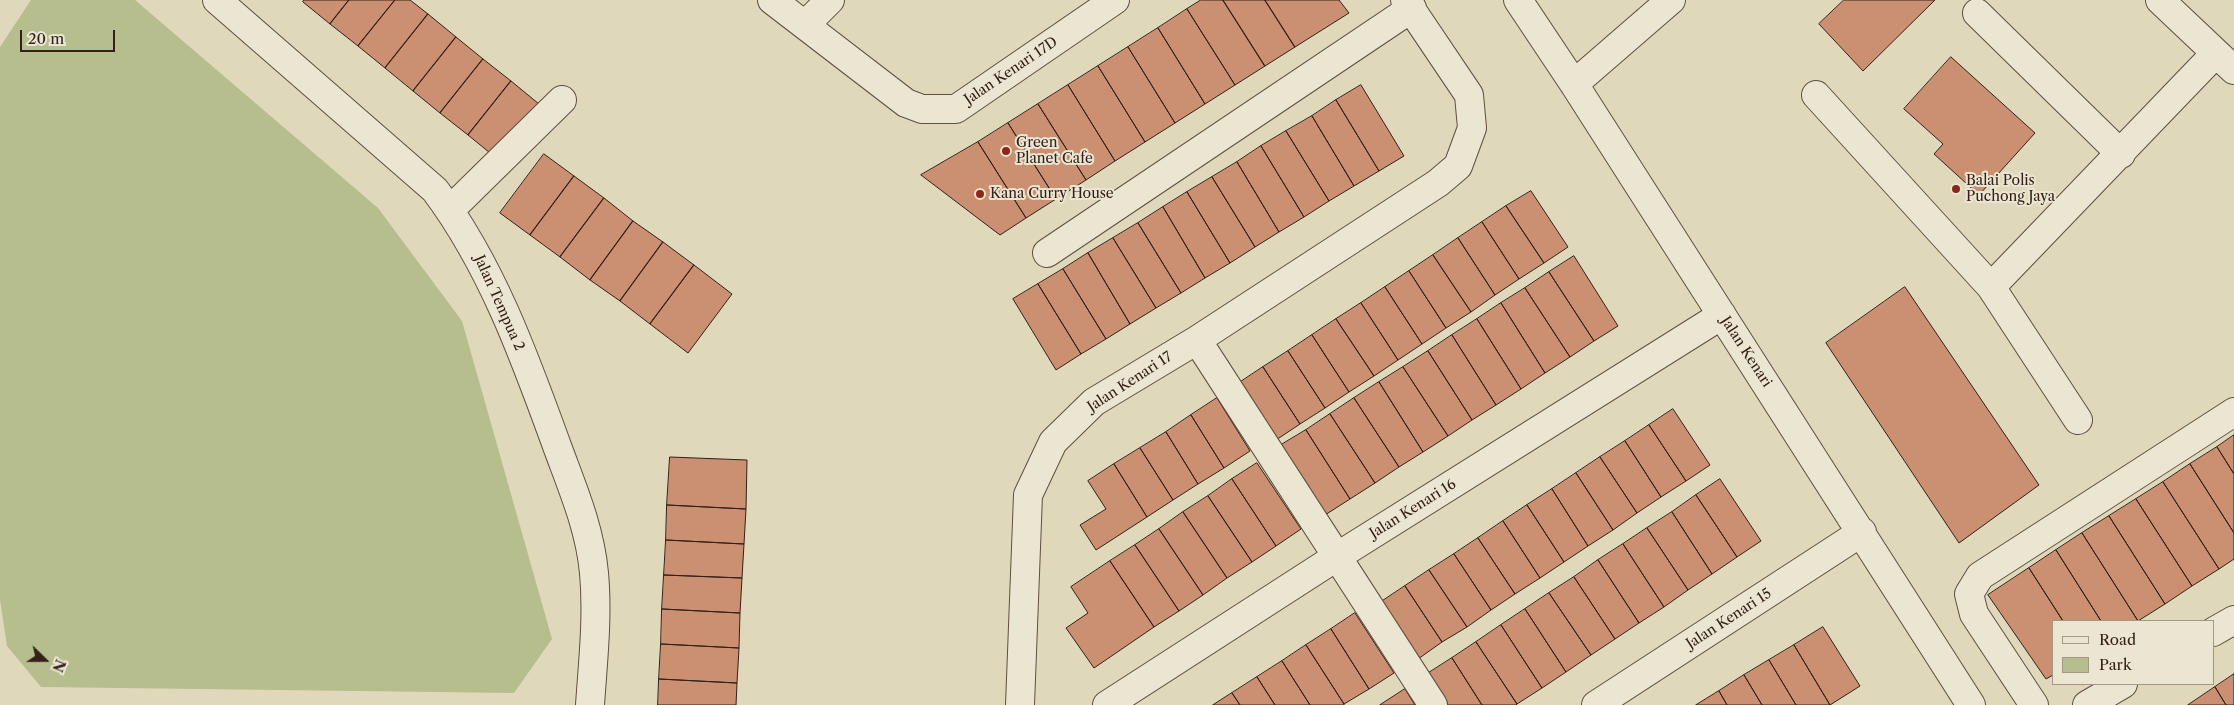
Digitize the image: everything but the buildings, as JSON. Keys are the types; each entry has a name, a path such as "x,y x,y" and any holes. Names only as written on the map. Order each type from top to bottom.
{"street":[{"name":"Jalan Tempua 2","path":"217,0 435,190 450,210 480,259 530,372 580,509 590,543 596,608 590,705"},
{"name":"Jalan Kenari 17D","path":"772,0 806,24 906,103 922,110 956,109 1115,0"},
{"path":"806,24 830,0"},
{"name":"Jalan Kenari","path":"1518,0 1862,532 1971,705"},
{"path":"1574,84 1671,0"},
{"path":"1991,287 2121,154 2225,61 2160,0"},
{"path":"1047,253 1409,4"},
{"name":"Jalan Kenari 17","path":"1020,705 1028,495 1053,442 1094,402 1197,340 1438,183 1458,166 1472,128 1468,95 1409,4"},
{"path":"1977,14 2121,154"},
{"path":"1816,96 1991,287 2078,420"},
{"path":"450,210 562,100"},
{"name":"Jalan Kenari 16","path":"1107,705 1338,556 1722,315"},
{"path":"1197,340 1433,705"},
{"path":"2034,705 1974,614 1969,594 1980,576 2234,412"},
{"name":"Jalan Kenari 15","path":"1596,705 1862,532"},
{"path":"2214,631 2234,620"},
{"path":"2090,704 2121,685"}],"green space":[{"path":"31,0 135,0 378,208 462,321 552,639 514,693 41,687 7,646 0,600 0,47"}],"place":[{"name":"Green Planet Cafe","path":"1006,151"},
{"name":"Balai Polis Puchong Jaya","path":"1956,189"},
{"name":"Kana Curry House","path":"980,194"}]}
